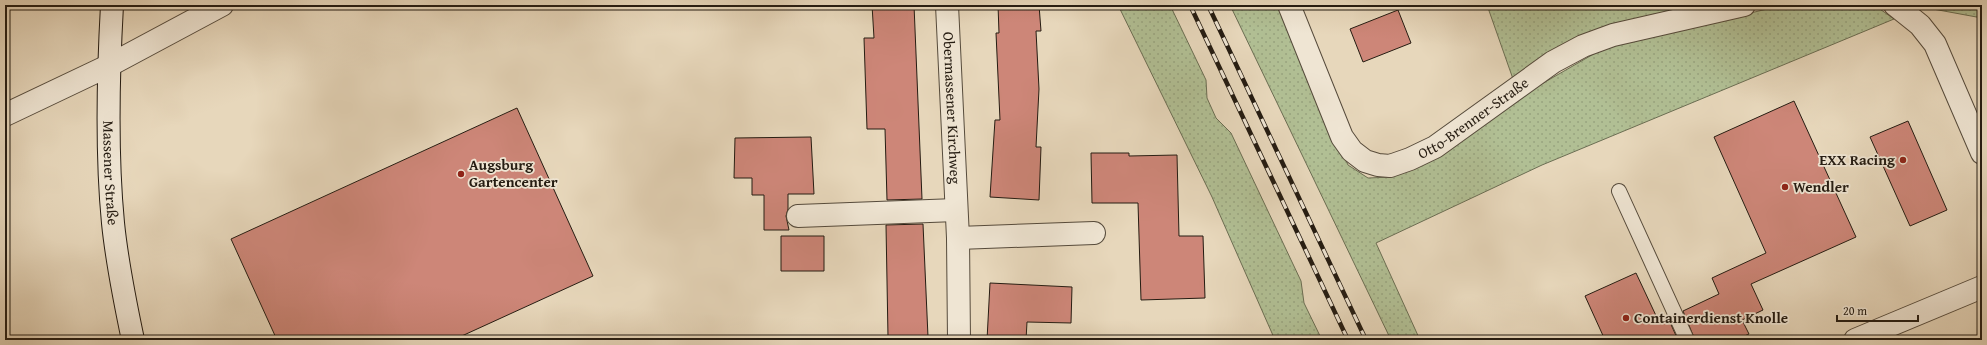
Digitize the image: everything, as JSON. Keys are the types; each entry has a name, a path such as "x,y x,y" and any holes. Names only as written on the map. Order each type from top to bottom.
{"street":[{"name":"Massener Straße","path":"112,5 108,66 109,141 113,224 124,298 133,340"},
{"path":"5,115 108,66 222,5"},
{"name":"Obermassener Kirchweg","path":"947,5 958,238 958,340"},
{"name":"Otto-Brenner-Straße","path":"1289,5 1342,137 1352,151 1365,161 1378,165 1390,166 1410,159 1435,147 1553,62 1583,46 1613,35 1744,5"},
{"path":"1895,5 1920,25 1935,44 1982,153"},
{"path":"798,216 956,210"},
{"path":"958,238 1094,233"},
{"path":"1855,340 1982,287"}],"lane":[{"path":"1619,191 1687,340"}],"green space":[{"path":"1118,5 1170,5 1206,80 1207,98 1216,118 1231,133 1301,281 1304,303 1322,340 1275,340 1212,197"},
{"path":"1230,5 1279,5 1316,95 1348,165 1368,178 1392,177 1429,162 1519,97 1604,48 1784,5 1869,5 1877,7 1894,19 1542,165 1376,243 1420,340 1391,340"},
{"path":"1487,5 1709,5 1513,79"},
{"path":"1918,5 1982,5 1982,18 1922,7"}],"building":[{"path":"872,5 914,5 922,199 887,200 885,129 867,129 864,38 874,38"},
{"path":"998,5 1039,5 1041,31 1036,31 1039,89 1036,147 1041,147 1039,200 990,197 995,120 1000,120 996,33 999,33"},
{"path":"1398,10 1411,43 1363,62 1350,29"},
{"name":"Wendler","path":"1794,101 1856,237 1751,284 1763,310 1742,320 1749,334 1735,340 1695,340 1683,311 1719,294 1712,278 1766,253 1714,137"},
{"name":"Augsburg Gartencenter","path":"517,108 593,276 453,340 277,340 231,239"},
{"name":"EXX Racing","path":"1908,121 1947,210 1910,226 1870,137"},
{"path":"811,137 814,194 788,194 788,209 786,216 789,230 764,230 764,195 752,195 752,178 734,178 735,138"},
{"path":"1091,153 1129,153 1129,156 1177,155 1179,236 1203,236 1205,298 1141,300 1138,203 1092,203"},
{"path":"923,224 928,337 888,337 886,225"},
{"path":"781,236 824,236 824,271 781,271"},
{"name":"Containerdienst Knolle","path":"1636,273 1659,322 1668,318 1678,340 1605,340 1585,296"},
{"path":"990,283 1072,287 1071,323 1027,322 1026,340 987,340"}],"railway":[{"path":"1190,5 1348,340"},
{"path":"1208,5 1366,340"}],"place":[{"name":"EXX Racing","path":"1903,160"},
{"name":"Augsburg Gartencenter","path":"461,174"},
{"name":"Wendler","path":"1785,187"},
{"name":"Containerdienst Knolle","path":"1626,318"}]}
